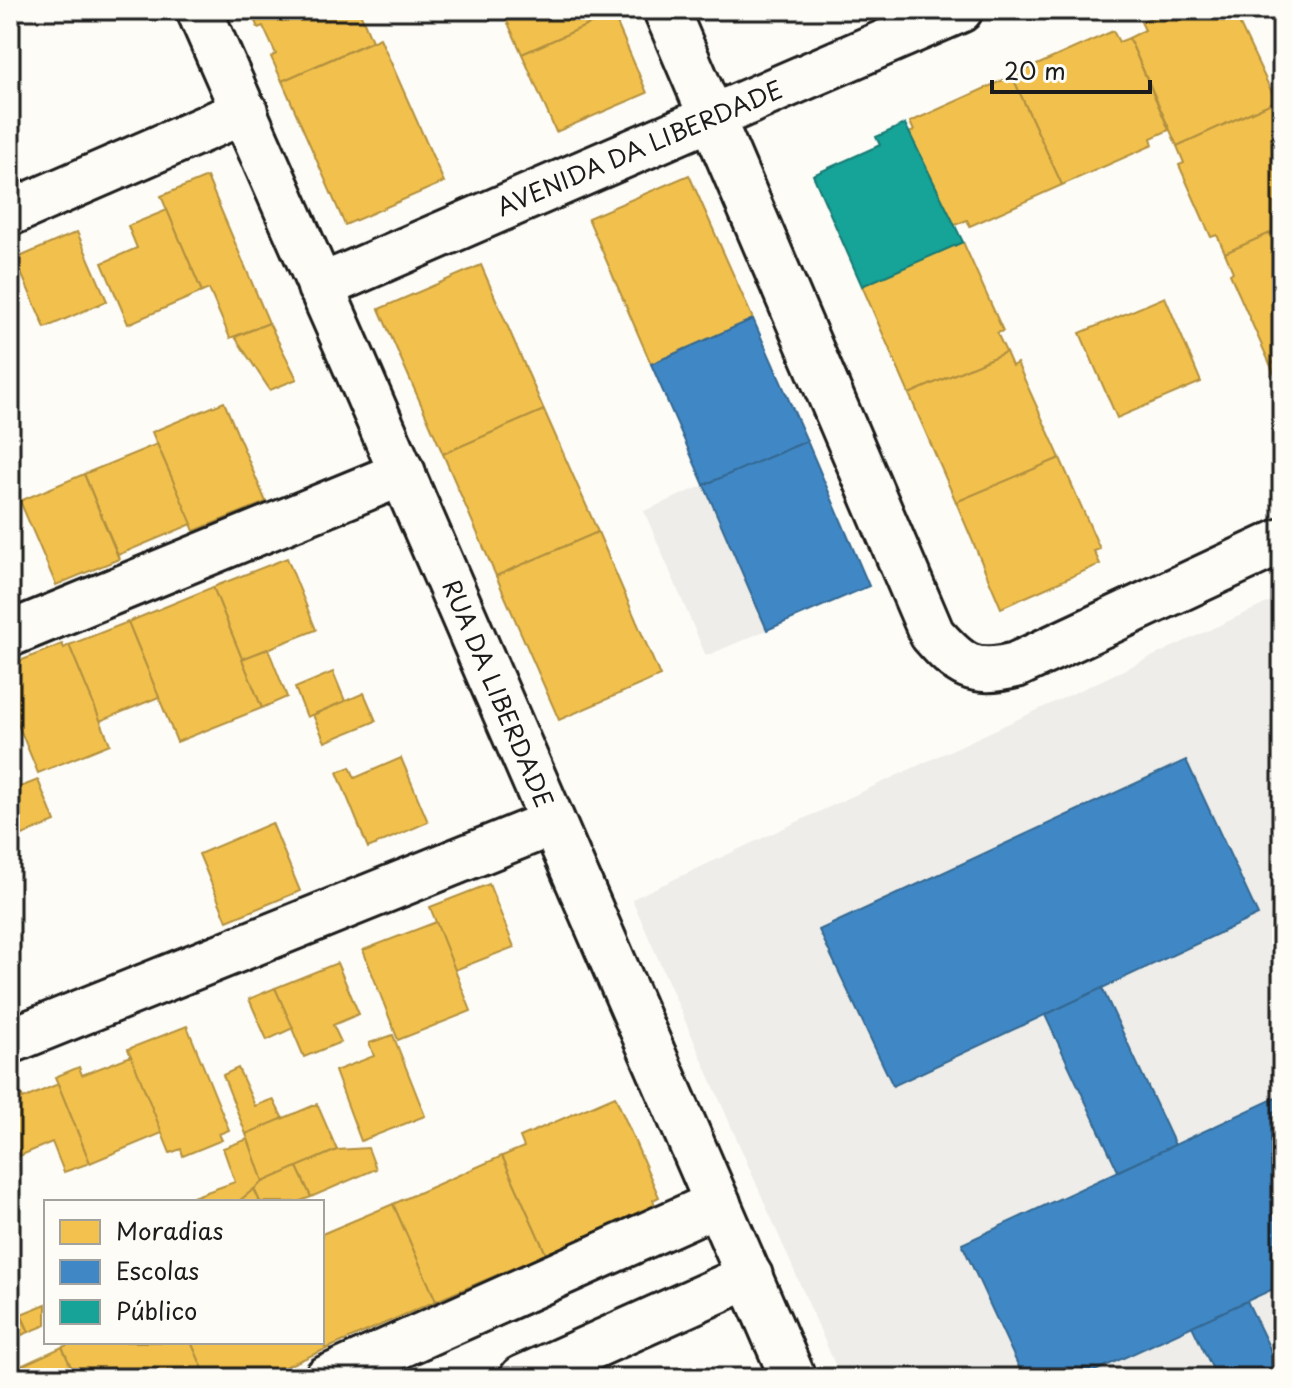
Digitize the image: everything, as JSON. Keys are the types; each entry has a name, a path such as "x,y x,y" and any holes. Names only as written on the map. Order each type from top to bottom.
{"street":[{"name":"RUA DA LIBERDADE","path":"199,10 403,473 793,1378"},
{"path":"666,10 932,634 948,654 964,665 981,669 997,670 1016,665 1282,541"},
{"name":"AVENIDA DA LIBERDADE","path":"320,287 712,118 908,20 960,10"},
{"path":"10,213 245,111"},
{"path":"10,634 403,473"},
{"path":"10,1041 552,823"},
{"path":"327,1378 718,1203"},
{"path":"522,1378 750,1276"}],"shaded area":[{"path":"807,441 869,586 706,656 644,511"},
{"path":"1282,596 1282,1378 841,1378 632,899"}],"building: Moradias":[{"path":"250,10 359,10 372,41 282,81 271,57 276,54 263,26 258,28"},
{"path":"502,10 611,10 613,14 522,54"},
{"path":"1168,10 1233,10 1276,101 1177,146 1129,38 1145,30 1141,22"},
{"path":"613,14 647,93 556,132 522,54"},
{"path":"1113,31 1119,42 1129,38 1169,130 1151,138 1153,145 1062,185 1012,76"},
{"path":"380,38 444,182 345,225 282,81"},
{"path":"1012,76 1062,185 970,226 967,220 955,225 909,133 914,131 910,122"},
{"path":"1276,101 1282,113 1282,228 1225,253 1217,235 1211,237 1179,165 1184,163 1177,146"},
{"path":"689,175 753,319 651,364 588,218"},
{"path":"207,177 269,323 230,338 209,289 202,292 161,196"},
{"path":"167,210 202,292 128,324 102,263 137,248 128,226"},
{"path":"1282,228 1282,359 1270,364 1230,274 1233,272 1225,253"},
{"path":"77,232 107,301 45,328 15,259"},
{"path":"963,242 1003,331 997,333 1006,352 909,394 862,286"},
{"path":"481,265 544,410 443,454 379,309"},
{"path":"1165,297 1201,382 1117,418 1080,333"},
{"path":"269,323 297,379 270,390 235,337"},
{"path":"1006,352 1012,366 1017,363 1060,458 956,502 909,394"},
{"path":"1282,359 1282,391 1270,364"},
{"path":"224,402 266,502 194,531 152,432"},
{"path":"544,410 598,532 496,576 443,454"},
{"path":"157,444 192,524 118,555 84,474"},
{"path":"1060,458 1100,549 1094,551 1100,564 1001,608 956,502"},
{"path":"84,474 119,559 56,585 20,501"},
{"path":"598,532 660,676 559,720 496,576"},
{"path":"287,558 316,630 242,659 213,587"},
{"path":"213,587 262,708 177,742 128,622"},
{"path":"128,622 159,697 100,721 69,645"},
{"path":"62,644 64,648 69,645 110,744 38,773 10,705 10,665"},
{"path":"268,649 287,697 262,708 242,659"},
{"path":"333,672 345,701 307,717 295,688"},
{"path":"364,693 376,721 325,742 313,715"},
{"path":"401,758 428,822 368,848 337,772 350,767 355,778"},
{"path":"38,780 55,822 10,840 10,791"},
{"path":"272,823 300,891 227,921 199,854"},
{"path":"489,884 514,947 455,970 430,907"},
{"path":"436,922 471,1011 398,1040 363,950"},
{"path":"337,963 359,1014 333,1025 341,1042 304,1057 275,988"},
{"path":"275,988 293,1028 267,1040 249,999"},
{"path":"187,1026 229,1130 219,1134 222,1140 183,1156 181,1149 170,1153 128,1049"},
{"path":"393,1035 425,1116 361,1141 335,1071 374,1056 369,1043"},
{"path":"131,1056 162,1133 90,1163 55,1077 79,1067 82,1075"},
{"path":"238,1068 255,1106 273,1099 283,1119 246,1134 223,1075"},
{"path":"16,1079 23,1099 58,1084 90,1163 64,1172 52,1142 10,1160 10,1082"},
{"path":"615,1096 659,1197 653,1200 655,1205 546,1254 502,1156 524,1147 520,1137"},
{"path":"317,1104 337,1150 263,1182 246,1134"},
{"path":"248,1139 263,1182 240,1200 190,1200 235,1182 223,1148"},
{"path":"368,1148 376,1169 311,1197 297,1167 337,1150"},
{"path":"502,1156 546,1254 436,1301 393,1204"},
{"path":"297,1167 311,1197 303,1200 259,1200 254,1189"},
{"path":"254,1189 259,1200 240,1200"},
{"path":"393,1204 436,1301 326,1349 324,1344 324,1233"},
{"path":"44,1305 44,1326 29,1332 21,1314"},
{"path":"23,1320 29,1332 10,1340 10,1325"},
{"path":"70,1344 192,1344 207,1378 76,1378 62,1347"},
{"path":"192,1344 324,1344 326,1349 260,1378 207,1378"},
{"path":"62,1347 76,1378 10,1378 10,1371"}],"building: Escolas":[{"path":"753,319 807,441 704,485 651,364"},
{"path":"807,441 869,586 767,630 704,485"},
{"path":"1186,760 1258,915 893,1086 819,930"},
{"path":"1102,988 1175,1145 1118,1171 1045,1015"},
{"path":"1282,1095 1282,1285 1080,1378 1024,1378 962,1244"},
{"path":"1247,1301 1282,1378 1217,1378 1192,1326"}],"building: Público":[{"path":"905,124 963,242 862,286 813,175 880,145 876,137"}]}
